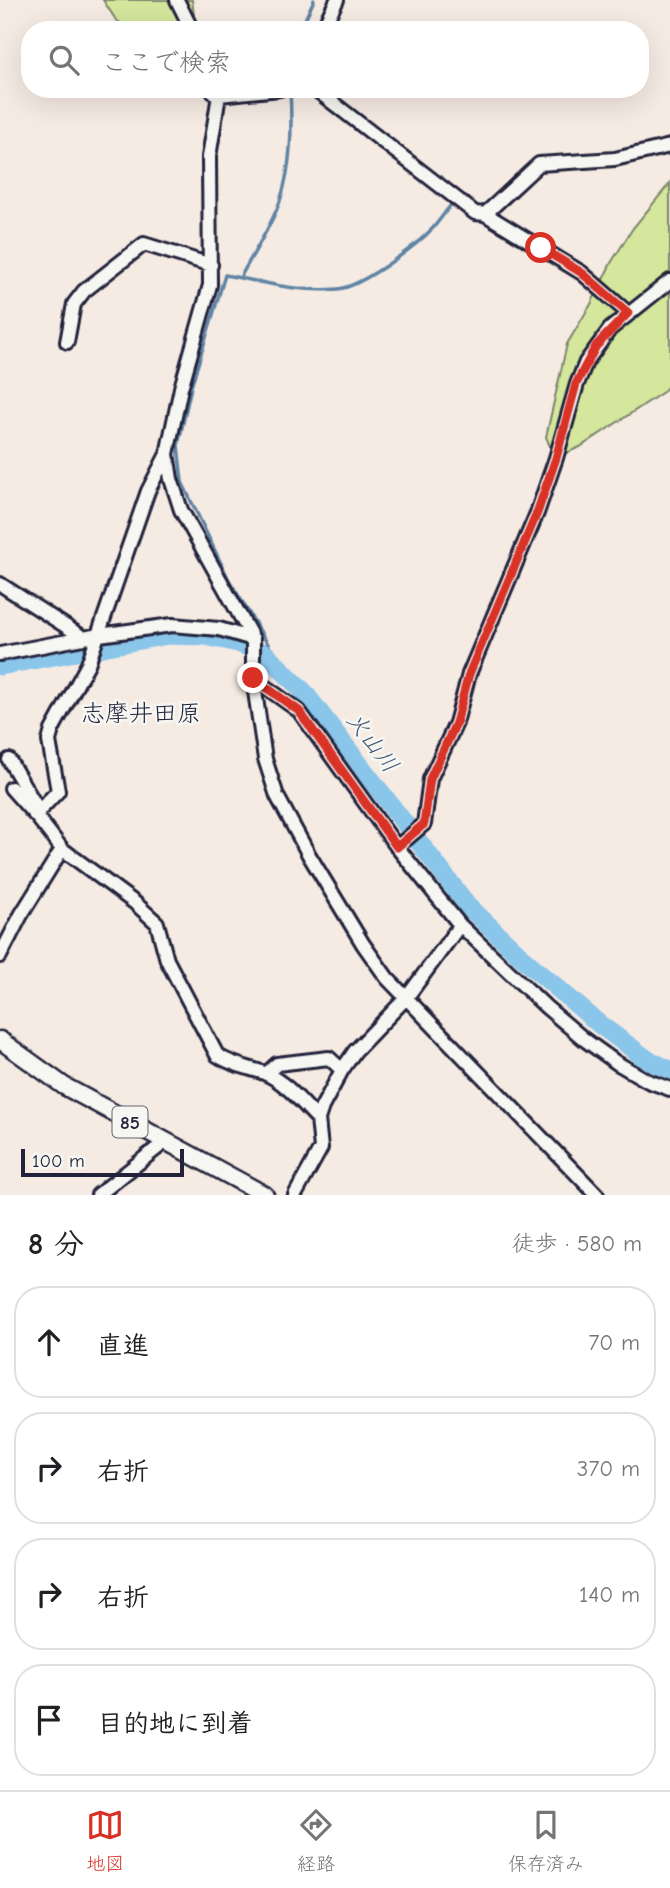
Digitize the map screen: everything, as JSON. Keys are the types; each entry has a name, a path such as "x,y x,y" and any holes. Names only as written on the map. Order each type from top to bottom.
{"main road":[{"name":"85","path":"0,1040 64,1086 265,1195"}],"street":[{"path":"177,0 188,21"},
{"path":"326,21 337,0"},
{"path":"38,815 58,791 48,741 88,664 148,491 167,454 181,388 210,285 209,158 215,98"},
{"path":"327,98 475,214 485,215 572,265 628,313"},
{"path":"485,215 540,164 615,159 670,146"},
{"path":"67,342 74,304 79,297 144,244 211,265"},
{"path":"400,845 424,824 430,779 456,723 469,674 537,513 556,458 576,384 596,346 628,313 670,281"},
{"path":"167,454 171,479 181,510 253,639 253,678 265,759 277,796 309,855 387,978 597,1195"},
{"path":"0,584 84,638"},
{"path":"0,654 99,635 172,625 219,629 253,639"},
{"path":"253,678 299,711 460,925 584,1040 617,1063 648,1080 670,1088"},
{"path":"9,760 38,815 62,849 158,923 167,960 217,1055 284,1084 318,1119"},
{"path":"11,788 38,815"},
{"path":"0,957 21,915 62,849"},
{"path":"295,1195 321,1148 318,1119 342,1070 355,1051 407,997 460,925"},
{"path":"266,1074 277,1064 329,1058 342,1070"},
{"path":"98,1195 166,1140"}],"green space":[{"path":"103,0 192,0 194,15 190,21 116,20"},
{"path":"670,183 670,383 663,392 580,447 562,455 552,451 546,437 567,344 633,228"}],"waterway":[{"path":"304,21 314,0"},
{"path":"240,278 272,220 284,187 290,146 290,98"},
{"path":"283,669 229,580 182,482 178,445 191,387 225,275 295,288 324,290 348,287 374,274 414,245 433,228 453,202"},
{"name":"火山川","path":"0,666 168,635 206,636 238,643 267,655 304,692 468,906 527,962 599,1024 648,1060 670,1070"}],"district":[{"name":"志摩井田原","path":"141,713"}],"route":[{"path":"253,678 299,711 397,847 424,824 430,779 456,723 469,674 537,513 556,458 576,384 596,346 628,313 562,258 541,248"}]}
